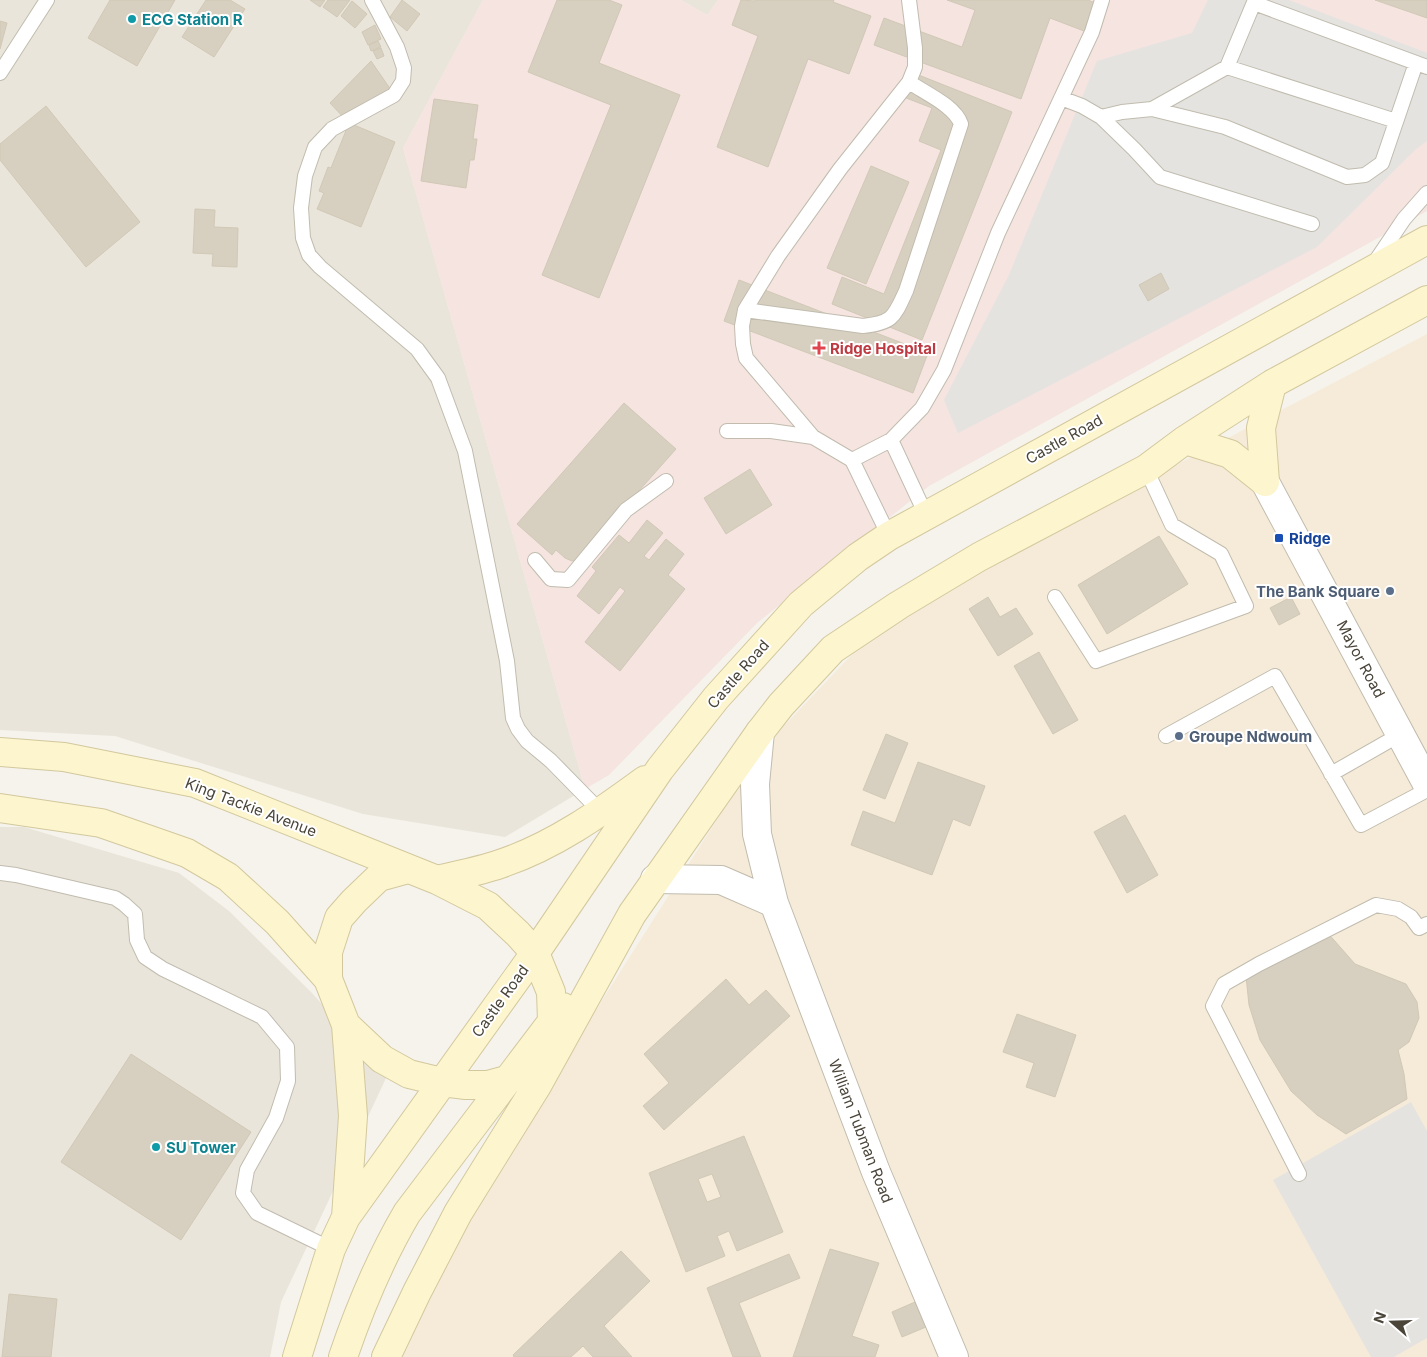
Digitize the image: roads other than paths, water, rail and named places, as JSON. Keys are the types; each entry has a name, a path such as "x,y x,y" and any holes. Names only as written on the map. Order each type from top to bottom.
{"main road":[{"name":"Castle Road","path":"297,1357 331,1249 346,1217 535,953 660,769 716,698 801,604 858,557 889,536 1427,240"},
{"path":"344,1357 372,1281 390,1242 407,1213 440,1167 510,1079 632,914 760,732 781,705 833,649 899,605 979,557 1146,469 1185,440 1272,384 1427,300"},
{"path":"1265,482 1261,428 1272,384"},
{"path":"1185,440 1230,454 1265,482"},
{"name":"King Tackie Avenue","path":"0,752 64,757 195,783 437,880 488,906 535,953 551,992 552,1022"},
{"path":"437,880 500,864 547,844 574,830 660,769"},
{"path":"0,808 101,823 187,853 228,877 277,922 328,979 346,1025 353,1116 346,1217"},
{"path":"328,979 328,952 339,918 354,900 379,877 408,869"},
{"path":"386,1357 416,1292 458,1213 538,1084 632,914"},
{"path":"346,1025 382,1059 408,1074 442,1082 466,1085 488,1085 510,1079"}],"street":[{"name":"Mayor Road","path":"1265,482 1427,784"},
{"name":"William Tubman Road","path":"760,732 755,784 757,834 774,903 876,1172 954,1357"},
{"path":"655,879 721,880 774,903"}],"lane":[{"path":"0,73 47,0"},
{"path":"372,0 396,47 404,68 403,81 394,95 332,129 315,147 305,176 300,208 303,238 309,255 320,267 417,348 438,378 465,451 507,661 513,718 518,729 528,741 551,761 601,812"},
{"path":"889,536 852,460 813,437 746,358 742,335 745,310 778,256 840,169 909,82 916,67 909,0"},
{"path":"852,460 891,440 922,408 944,370 998,233 1092,32 1102,0"},
{"path":"1100,117 1122,112 1152,110 1225,127 1347,177 1365,174 1382,163 1396,120 1422,65 1254,2 1227,67 1152,110"},
{"path":"1227,67 1396,120"},
{"path":"745,310 863,326 882,324 896,313 906,291 961,124 958,116 950,109 909,82"},
{"path":"1061,98 1082,106 1100,117 1160,177 1312,224"},
{"path":"1368,272 1404,219 1427,193"},
{"path":"727,431 771,431 813,437"},
{"path":"891,440 926,515"},
{"path":"1055,597 1096,661 1246,606 1221,554 1172,526 1146,469"},
{"path":"535,560 551,579 568,580 626,510 666,481"},
{"path":"1166,736 1274,676 1361,825 1427,790"},
{"path":"1331,774 1401,734"},
{"path":"0,873 115,898 135,914 137,940 145,957 163,970 262,1017 288,1046 288,1080 276,1118 247,1170 243,1194 257,1212 331,1249"},
{"path":"1299,1174 1213,1006 1224,984 1258,964 1376,904 1398,909 1411,918 1419,928 1427,924"}],"place":[{"name":"ECG Station R","path":"132,19"},
{"name":"Ridge Hospital","path":"819,348"},
{"name":"Ridge","path":"1279,538"},
{"name":"The Bank Square","path":"1390,591"},
{"name":"Groupe Ndwoum","path":"1179,736"},
{"name":"SU Tower","path":"156,1147"}]}
